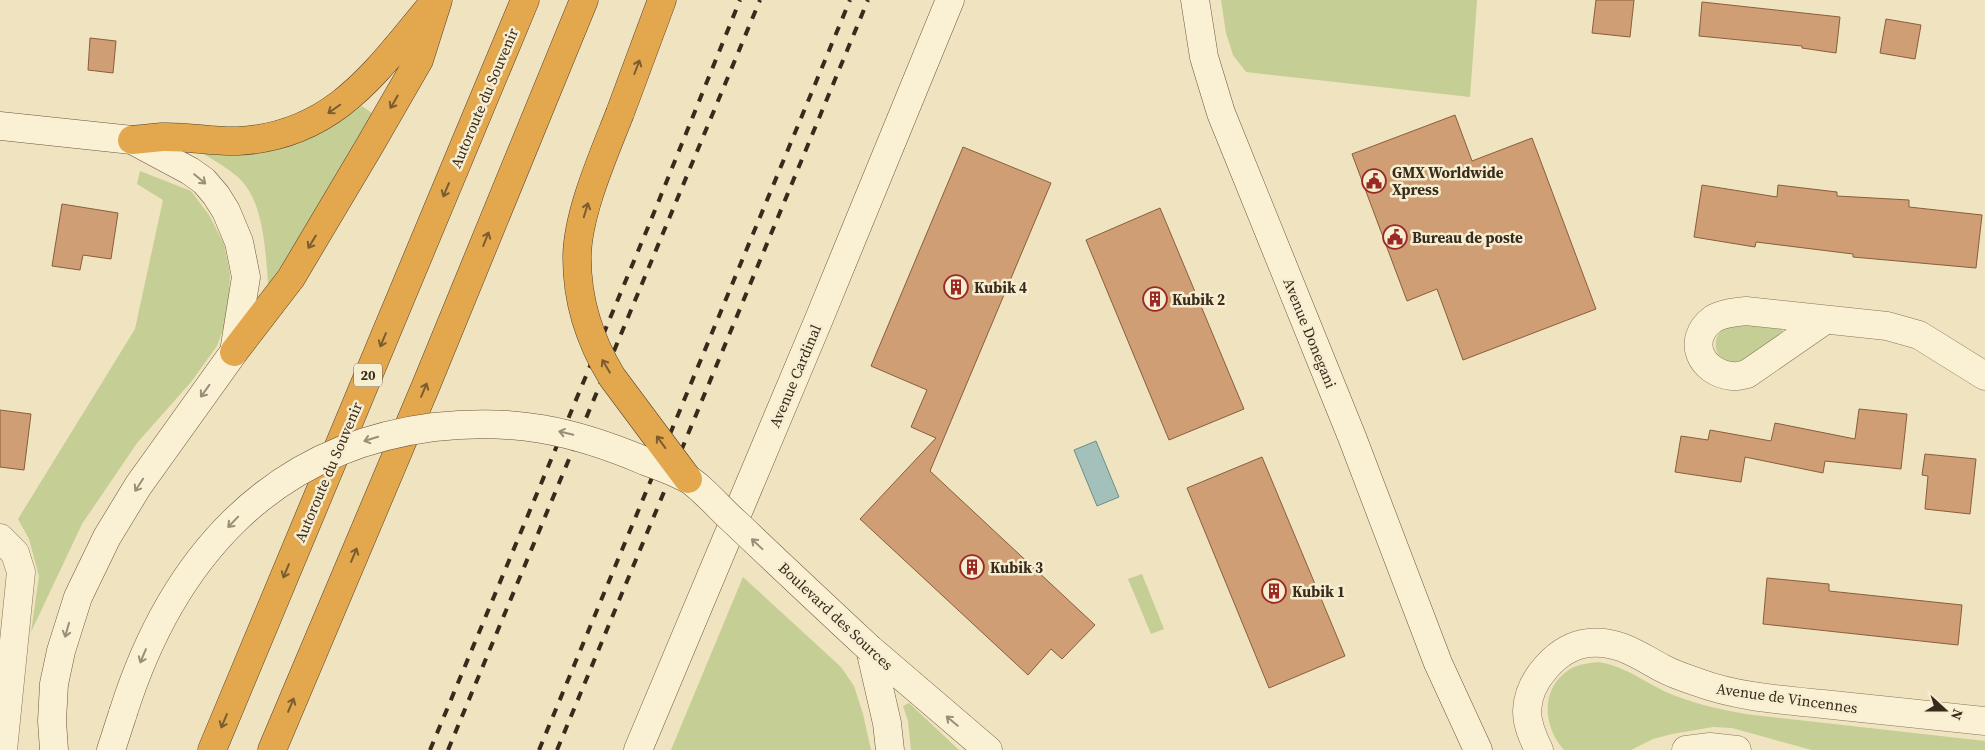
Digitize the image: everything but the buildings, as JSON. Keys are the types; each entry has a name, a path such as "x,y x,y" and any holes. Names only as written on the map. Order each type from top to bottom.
{"highway":[{"path":"132,140 163,137 221,141 254,139 293,130 312,122 344,102 362,86 437,0"},
{"path":"234,352 291,278 356,170 419,60 437,0"},
{"name":"Autoroute du Souvenir","path":"212,750 525,0"},
{"path":"272,750 427,383 584,0"},
{"path":"662,0 583,218 577,257 580,292 587,324 602,361 688,479"}],"main road":[{"name":"Avenue Cardinal","path":"638,750 816,328 950,0"},
{"name":"Avenue Donegani","path":"1195,0 1204,57 1221,113 1352,437 1438,663"},
{"path":"0,126 132,140 190,170 204,181 216,195 233,226 244,259 246,277 234,352 138,486 107,537 78,596 65,637 54,684 52,721 54,750"},
{"path":"1825,320 1887,326 1919,335 1984,371"},
{"path":"111,750 132,684 149,641 170,603 198,562 233,522 264,494 319,460 344,449 383,436 428,428 476,424 518,425 585,438 688,479"},
{"name":"Boulevard des Sources","path":"688,479 870,649 988,750"},
{"path":"0,538 15,553 21,572 3,750"},
{"name":"Avenue de Vincennes","path":"1539,750 1529,725 1527,710 1530,695 1536,681 1544,670 1571,648 1586,643 1601,642 1616,645 1664,669 1709,687 1789,700 1985,721"},
{"path":"870,649 890,750"},
{"path":"1438,663 1449,700 1457,750"},
{"path":"1438,663 1478,750"},
{"path":"1686,750 1710,747 1737,750"}],"green space":[{"path":"1221,0 1477,0 1470,97 1246,72 1233,55 1226,33"},
{"path":"362,106 376,116 269,291 263,231 254,201 238,177 202,153 297,141 324,132"},
{"path":"140,171 191,191 209,215 224,244 230,274 228,316 217,346 191,382 137,443 82,524 31,632 39,576 29,539 18,519 135,329 163,200 137,184"},
{"path":"1735,323 1781,328 1783,332 1758,349 1748,363 1731,364 1719,355 1716,341 1721,331"},
{"path":"1142,574 1164,629 1151,634 1128,579"},
{"path":"743,577 841,667 854,686 863,714 871,750 671,750"},
{"path":"1599,662 1618,667 1673,695 1723,710 1985,741 1985,750 1812,750 1732,728 1713,727 1653,739 1631,750 1564,750 1551,730 1548,718 1550,696 1554,685 1572,668"},
{"path":"909,703 959,750 911,750 908,721 903,706"}],"water":[{"path":"1096,441 1119,497 1097,506 1074,450"}],"railway":[{"path":"430,750 651,220 740,0"},
{"path":"448,750 760,0"},
{"path":"539,750 850,0"},
{"path":"557,750 868,0"}],"place":[{"name":"GMX Worldwide Xpress","path":"1374,181"},
{"name":"Bureau de poste","path":"1395,237"},
{"name":"Kubik 4","path":"956,287"},
{"name":"Kubik 2","path":"1155,299"},
{"name":"Kubik 3","path":"972,567"},
{"name":"Kubik 1","path":"1274,591"}]}
